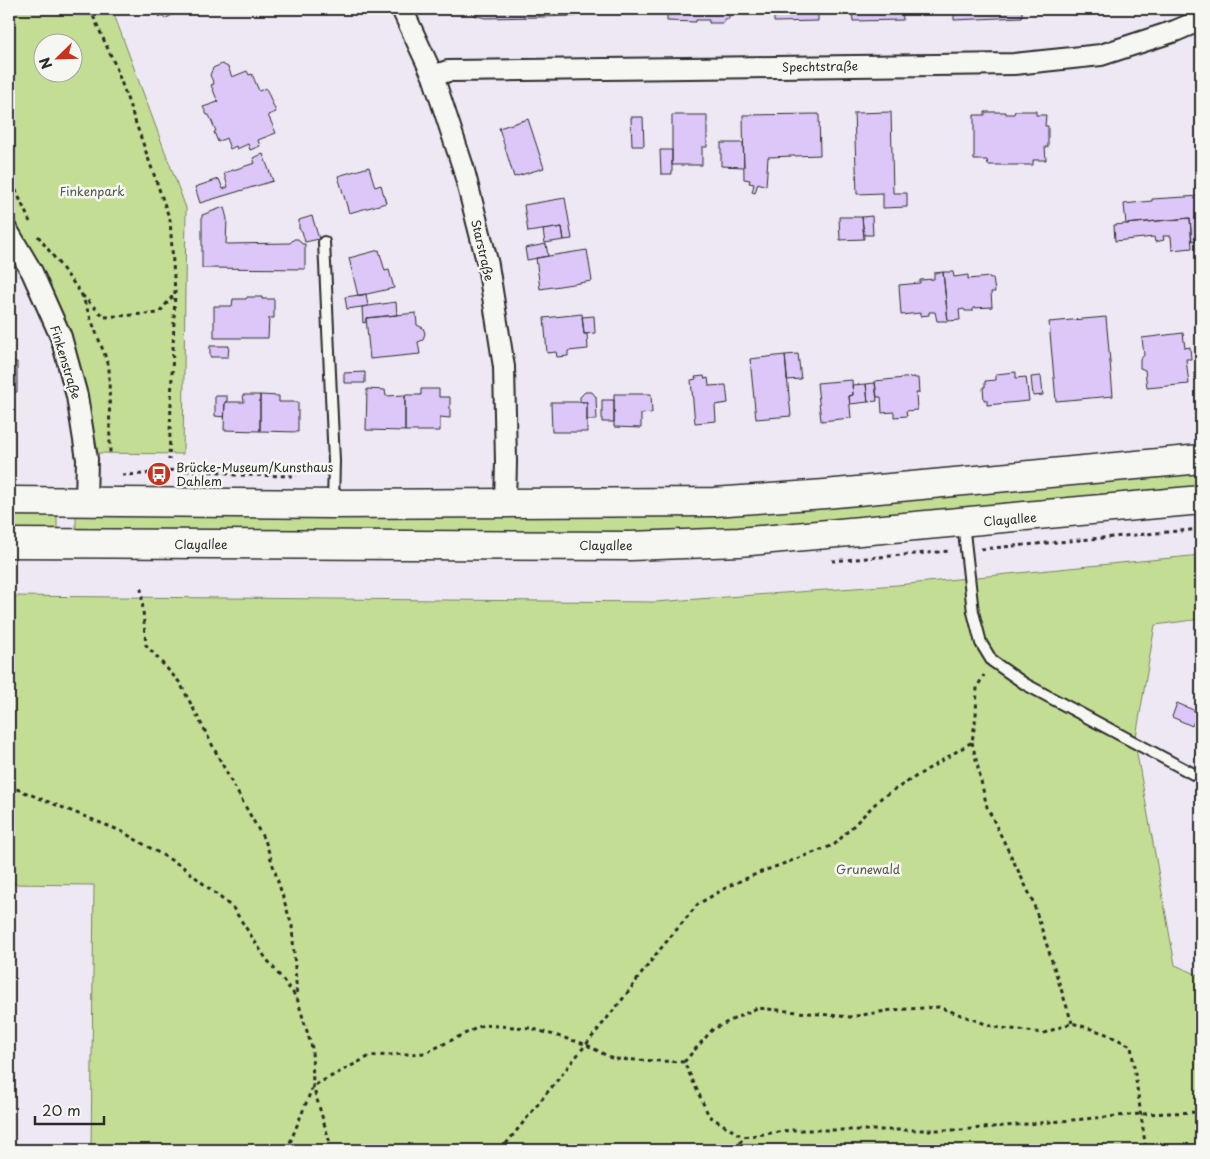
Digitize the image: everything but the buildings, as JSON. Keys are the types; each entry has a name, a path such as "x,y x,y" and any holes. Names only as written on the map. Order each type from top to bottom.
{"main road":[{"path":"9,501 333,504 714,502 826,494 1201,459"},
{"name":"Clayallee","path":"9,543 630,546 739,542 1201,500"}],"street":[{"name":"Starstraße","path":"402,9 432,76 463,167 488,265 504,367 505,504"},
{"name":"Spechtstraße","path":"432,76 448,71 1014,64 1100,55 1175,31 1201,20"},
{"name":"Finkenstraße","path":"9,233 32,272 61,337 77,396 87,459 86,501"}],"lane":[{"path":"324,242 334,477 333,504"},
{"path":"963,523 973,612 981,643 992,660 1025,684 1201,778"}],"path":[{"path":"90,9 116,67 170,220 175,292 169,460"},
{"path":"80,293 104,317 159,313 175,292"},
{"path":"121,474 146,474 158,470 224,472 234,475 334,477"},
{"path":"141,588 146,645 180,683 266,843 292,926 297,998 312,1048 313,1086 332,1150"},
{"path":"992,660 977,687 976,716 972,742 987,807 1032,899 1072,1023"},
{"path":"501,1150 698,904 730,885 834,845 881,798 972,742"},
{"path":"9,786 121,831 183,867 233,908 265,957 297,998"},
{"path":"684,1062 713,1029 757,1008 850,1017 892,1010 939,1007 994,1027 1044,1033 1072,1023 1104,1032 1131,1046 1146,1150"},
{"path":"287,1150 313,1086 370,1056 425,1053 483,1025 530,1028 585,1044 612,1059 684,1062"},
{"path":"684,1062 709,1116 743,1137 792,1130 960,1130 1140,1114 1201,1112"},
{"path":"736,1150 743,1137"}],"green space":[{"name":"Finkenpark","path":"9,9 112,9 186,208 183,454 96,453 87,395 69,330 41,268 9,210"},
{"path":"1201,471 1201,490 828,525 659,534 76,531 76,511"},
{"path":"9,511 57,511 57,531 9,531"},
{"name":"Grunewald","path":"1201,555 1201,619 1155,625 1135,743 1175,965 1201,976 1201,1150 91,1150 94,885 9,884 9,596 655,602 897,585"}],"place":[{"name":"Brücke-Museum/Kunsthaus Dahlem","path":"159,474"}]}
